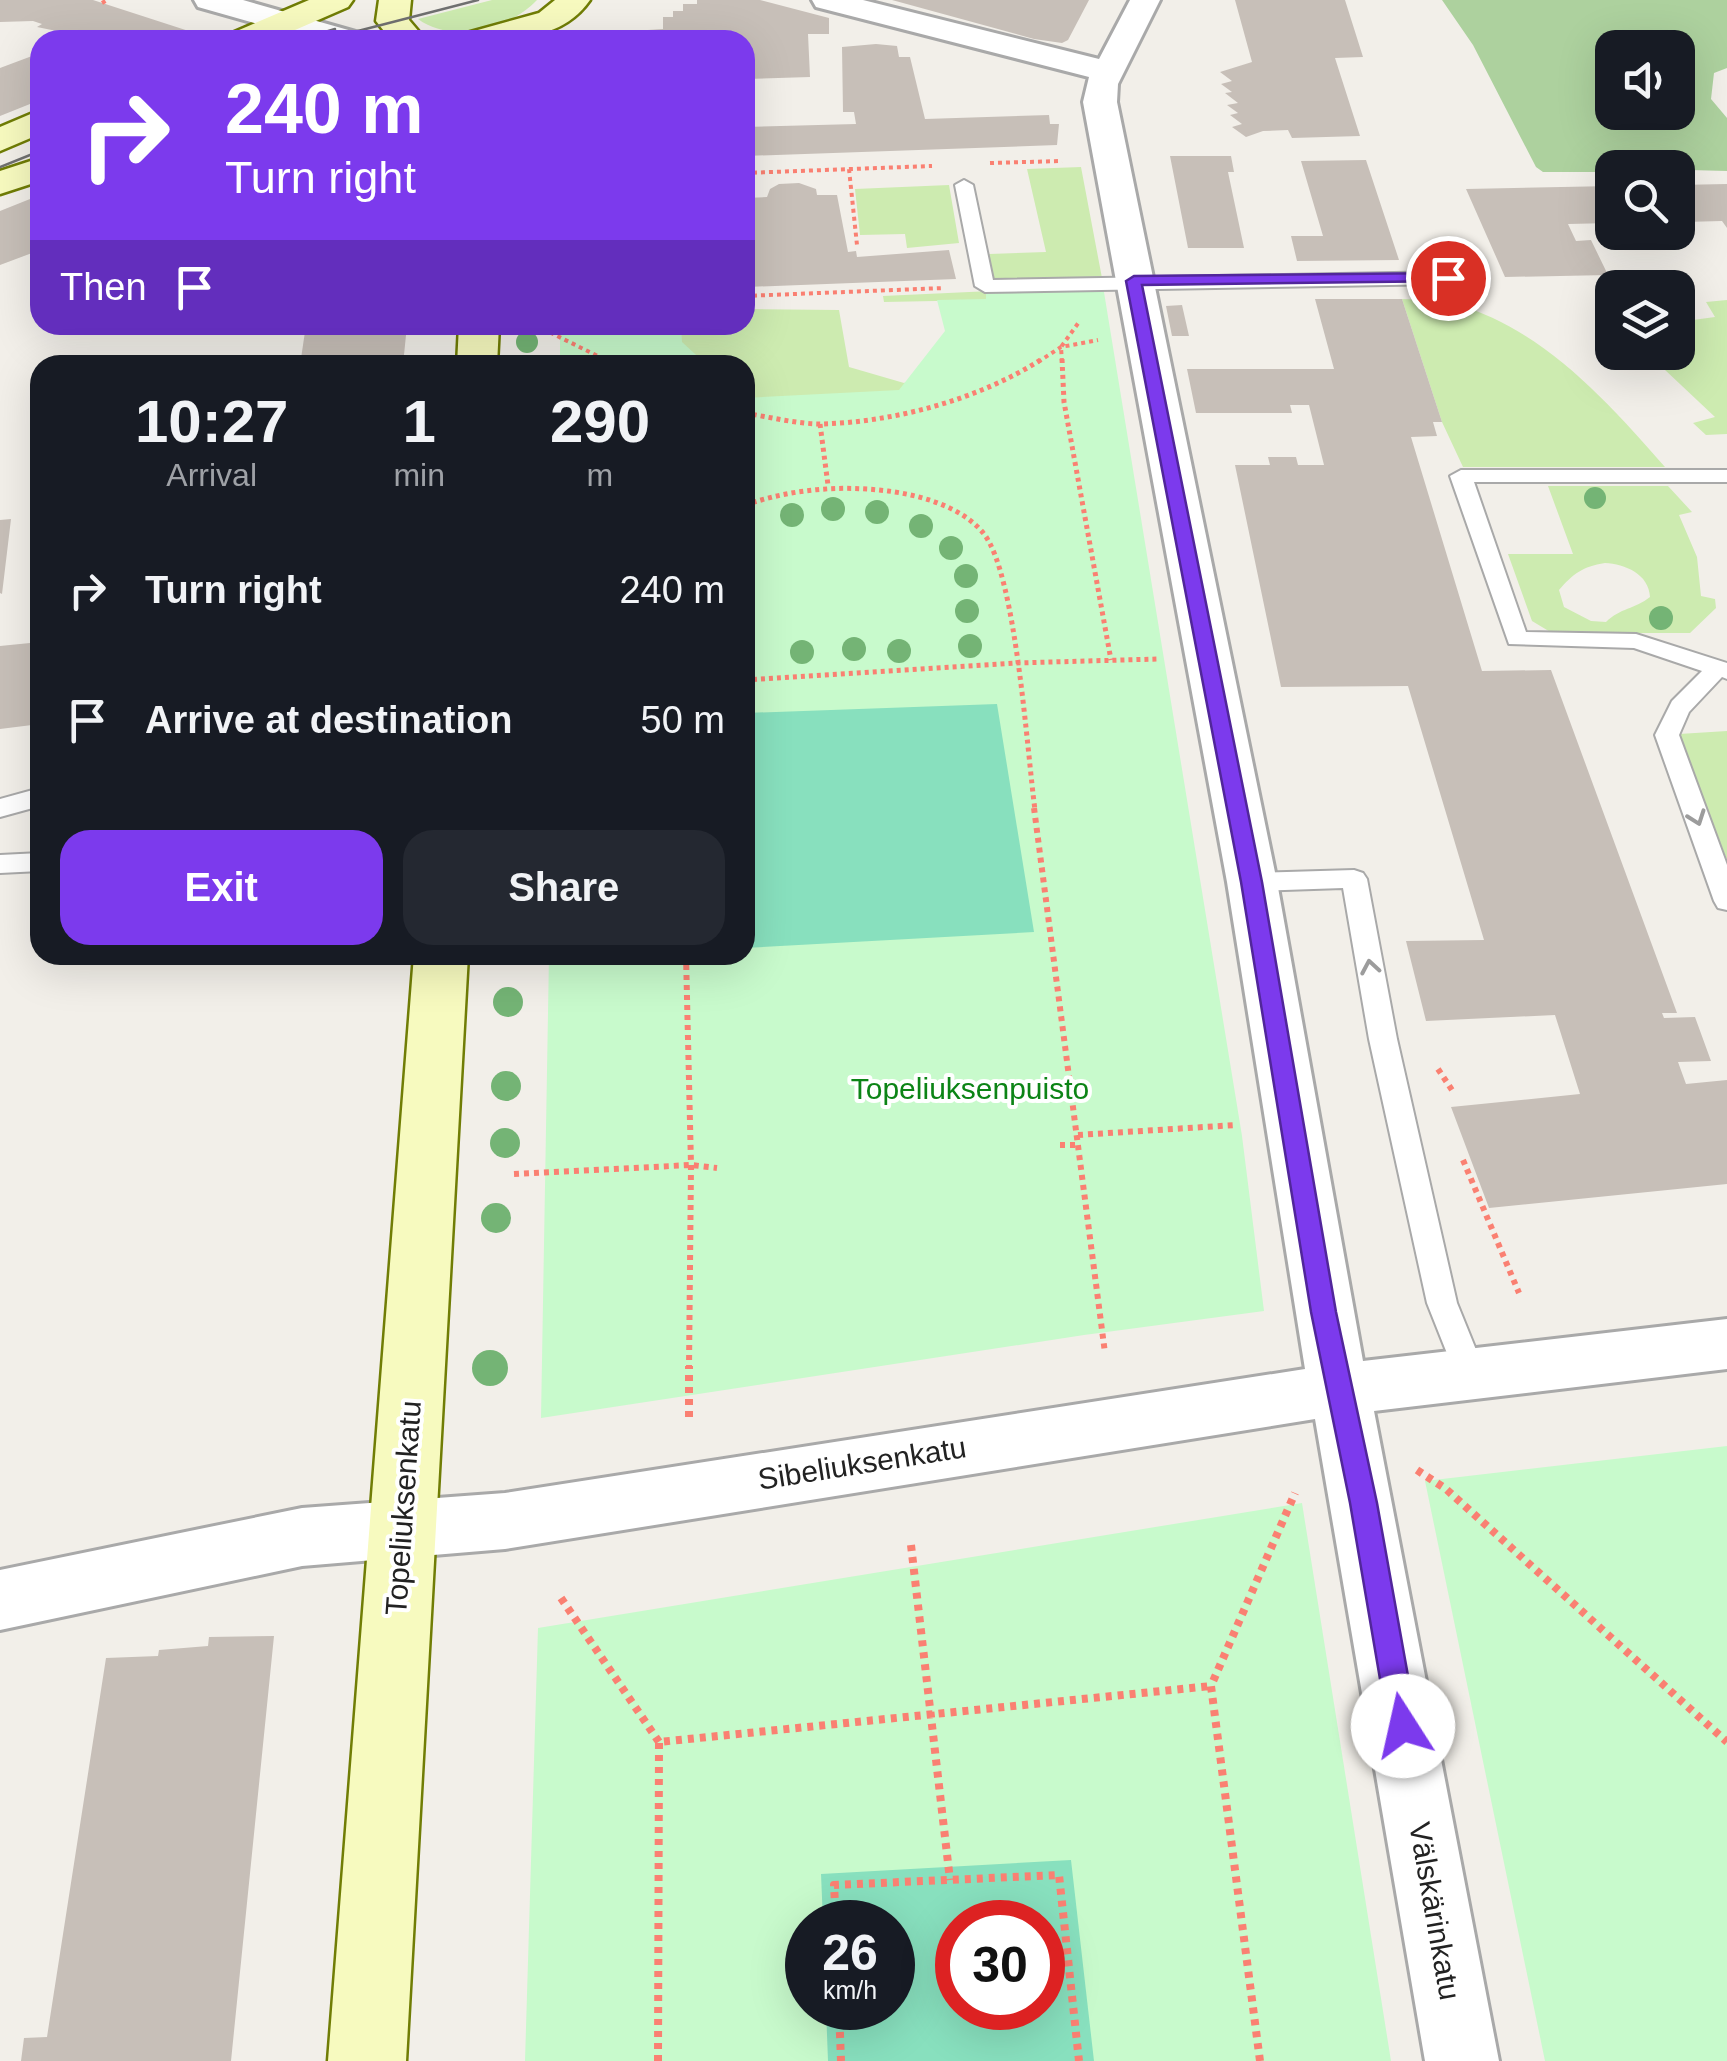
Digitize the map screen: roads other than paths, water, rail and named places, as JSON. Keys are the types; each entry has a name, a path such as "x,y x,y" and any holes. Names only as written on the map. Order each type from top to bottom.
{"main road":[{"path":"266,30 337,0"},
{"path":"395,0 392,21 400,30"},
{"path":"517,30 555,20"},
{"path":"0,140 30,126"},
{"path":"0,182 30,172"},
{"name":"Topeliuksenkatu","path":"367,2061 440,965"}],"street":[{"path":"208,0 312,30"},
{"path":"828,0 1110,70"},
{"name":"Välskärinkatu","path":"1145,0 1100,90 1100,102 1252,882 1462,2061"},
{"name":"Sibeliuksenkatu","path":"0,1600 270,1542 505,1522 1340,1390 1727,1344"}],"lane":[{"path":"964,184 985,286 1448,278"},
{"path":"1727,476 1461,476 1517,638 1636,641 1722,670 1671,715 1666,735 1727,901"},
{"path":"0,808 30,800"},
{"path":"0,864 30,862"},
{"path":"1252,882 1354,879 1388,1063 1442,1303 1469,1372"}],"tram line":[{"path":"362,30 478,0"},
{"path":"0,167 30,155"}],"park label":[{"name":"Topeliuksenpuisto","path":"970,1088"}]}
